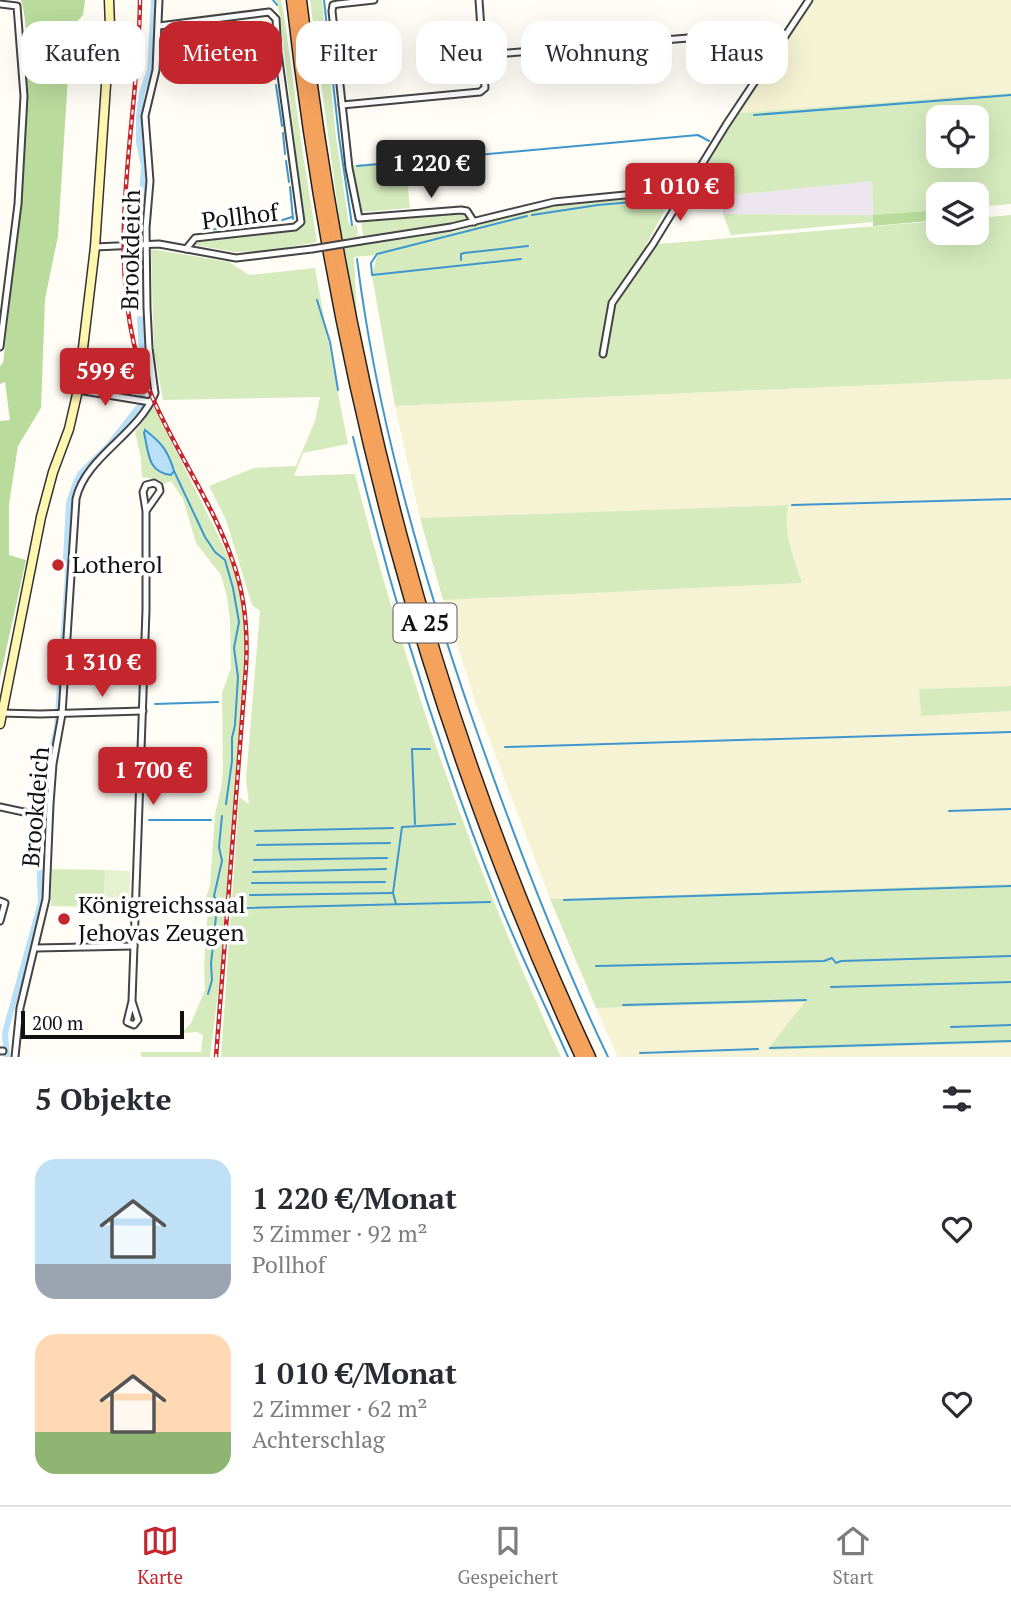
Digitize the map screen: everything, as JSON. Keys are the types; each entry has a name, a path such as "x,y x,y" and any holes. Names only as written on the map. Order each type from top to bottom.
{"highway":[{"name":"A 25","path":"296,1 314,171 328,254 359,409 390,534 435,685 481,818 532,948 580,1057"},
{"name":"A 25","path":"296,1 337,253 368,407 399,532 443,684 488,813 540,944 590,1057"}],"main road":[{"path":"0,724 47,493 69,429 78,390 95,247 110,2"}],"street":[{"name":"Brookdeich","path":"159,0 159,21"},
{"path":"374,0 333,5 332,11 349,168 359,218 461,210 467,211 474,222 554,202 686,189"},
{"path":"479,0 481,21"},
{"path":"788,31 809,0"},
{"path":"0,4 17,6 24,96 18,204 0,347"},
{"name":"Pollhof","path":"199,21 270,12 275,15 276,21"},
{"name":"Brookdeich","path":"15,1057 20,1008 46,899 52,778 77,492 85,476 131,429 144,402 155,393 149,348 146,243 150,181 145,116 156,71 159,26"},
{"path":"507,53 686,38"},
{"name":"Pollhof","path":"187,249 195,238 295,227 301,222 282,71"},
{"path":"342,105 464,95 480,92 485,88 485,84"},
{"path":"603,354 612,303 653,244 753,84"},
{"name":"Pollhof","path":"95,247 146,243 236,258 312,249 474,222"},
{"path":"78,390 144,402"},
{"path":"132,1001 143,711 146,511 144,488 149,483 154,483 159,486 160,491 146,511"},
{"path":"1,713 143,711"},
{"path":"0,807 33,814"},
{"path":"0,921 3,902"},
{"path":"36,948 134,946"}],"shaded area":[{"path":"814,0 1011,0 1011,93 739,113 758,84 788,84 788,39"},
{"path":"872,180 873,215 723,214 723,196"},
{"path":"1011,379 1011,686 919,689 921,716 1011,711 1011,884 550,899 475,701 443,600 802,583 787,539 785,523 788,505 420,518 395,406"},
{"path":"805,1002 768,1050 1011,1043 1011,1057 618,1057 596,1008"}],"green space":[{"path":"21,0 85,0 83,15 77,21 25,21"},
{"path":"276,0 281,0 284,15 317,242 268,251 235,252 194,245 198,242 295,231 304,223"},
{"path":"310,0 322,0 324,21 313,21"},
{"path":"26,84 68,84 58,236 45,299 41,408 18,446 9,504 9,555 26,560 0,678 0,421 10,420 5,382 0,384 0,366 3,363 19,219"},
{"path":"321,84 331,84 349,225 357,225 358,237 342,239"},
{"path":"1011,93 1011,204 989,206 989,182 926,182 926,211 874,215 873,222 731,235 723,214 873,215 872,181 723,196 736,174 699,174 739,113"},
{"path":"405,161 410,208 362,212 352,165"},
{"path":"673,195 646,245 926,222 926,245 989,245 989,217 1011,215 1011,379 395,406 372,276 377,255 354,257 357,320 344,248 457,231 537,208"},
{"path":"926,211 926,221 873,226 873,215"},
{"path":"463,212 466,219 451,223 363,236 361,221"},
{"path":"151,249 229,262 249,275 315,268 348,444 303,453 294,476 355,474 396,623 444,770 499,915 561,1057 221,1057 239,797 249,804 246,779 260,611 252,605 226,520 209,486 254,468 296,466 315,421 320,397 163,400 154,352"},
{"path":"154,406 232,564 240,595 246,643 221,968 210,1057 142,1057 140,1052 201,1052 203,1035 197,1032 182,1033 191,1023 205,990 208,908 206,898 210,885 215,814 223,771 222,693 231,668 230,621 221,575 196,543 183,499 171,481 163,484 155,479 142,477 135,432"},
{"path":"788,505 788,535 802,583 443,600 420,518"},
{"path":"1011,686 1011,711 921,716 919,689"},
{"path":"52,869 105,870 104,907 51,906"},
{"path":"105,870 130,871 129,908 104,907"},
{"path":"1011,884 1011,1043 767,1050 805,1002 596,1008 550,899"}],"water":[{"path":"145,430 167,453 174,471 171,475 153,466 148,454"}],"waterway":[{"path":"138,249 144,166 139,142 139,116 142,93 150,70 154,0"},
{"path":"273,0 277,5"},
{"path":"324,0 352,225"},
{"path":"276,85 282,126"},
{"path":"754,115 1011,95"},
{"path":"283,133 285,154"},
{"path":"357,166 698,135 709,141"},
{"path":"286,161 289,182"},
{"path":"290,187 293,219"},
{"path":"532,215 598,205 667,199"},
{"path":"521,259 372,275 371,263 377,254 527,216"},
{"path":"273,223 292,217"},
{"path":"224,228 267,224"},
{"path":"205,230 216,229"},
{"path":"461,260 461,254 464,253 528,246"},
{"path":"357,259 375,373 401,487 433,599 517,841 569,972 608,1057"},
{"path":"317,300 330,342 338,390"},
{"path":"7,1057 5,1033 41,902 38,835 47,770 57,728 68,574 66,559 69,503 80,474 109,445 141,404 143,374 140,319"},
{"path":"353,437 400,614 456,788 507,921 568,1057"},
{"path":"174,471 205,537 215,552 225,560 239,622 234,648 238,677 235,725 226,804"},
{"path":"792,505 1011,499"},
{"path":"155,704 218,702"},
{"path":"505,747 1011,732"},
{"path":"415,824 412,749 430,749"},
{"path":"949,811 1011,809"},
{"path":"217,902 214,896 222,861 219,847 222,816"},
{"path":"149,820 211,820"},
{"path":"396,904 393,893 402,827 455,824"},
{"path":"255,831 393,828"},
{"path":"257,845 390,843"},
{"path":"254,860 387,858"},
{"path":"253,872 386,869"},
{"path":"252,883 385,882"},
{"path":"564,900 1011,886"},
{"path":"250,895 393,893"},
{"path":"243,908 490,902"},
{"path":"146,907 202,906"},
{"path":"208,994 212,980 217,907"},
{"path":"596,966 824,961 832,958 836,963 1011,956"},
{"path":"831,987 1011,982"},
{"path":"623,1005 806,1000"},
{"path":"951,1027 1011,1025"},
{"path":"770,1048 1011,1041"},
{"path":"640,1053 758,1049"}],"railway":[{"path":"140,0 124,216 127,301 134,344 154,401 222,534 240,588 246,627 246,667 216,1057"}],"place":[{"name":"Lotherol","path":"58,565"},
{"name":"Königreichssaal Jehovas Zeugen","path":"64,919"}]}
